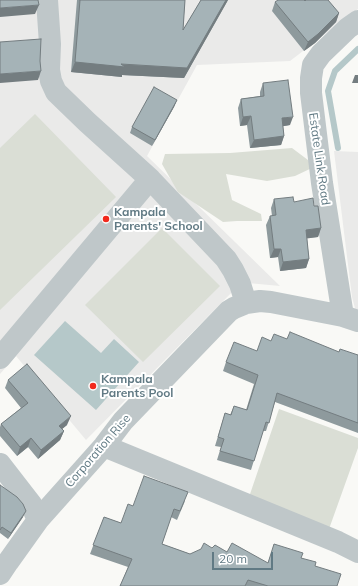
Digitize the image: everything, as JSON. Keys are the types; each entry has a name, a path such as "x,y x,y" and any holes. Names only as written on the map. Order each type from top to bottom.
{"street":[{"path":"47,0 50,44 49,70 51,81 56,92 150,179 226,259 240,284 246,303"},
{"name":"Estate Link Road","path":"350,319 322,183 310,93 313,65 321,54 348,28 358,21"},
{"path":"0,358 150,179"},
{"name":"Corporation Rise","path":"0,574 38,520 104,446 123,421 224,316 234,308 246,303 260,301 271,302 350,319"},
{"path":"104,446 331,539 358,552"},
{"path":"0,464 30,504 38,520"}],"shaded area":[{"name":"Kampala Parents' School","path":"0,0 358,0 358,9 290,61 197,65 147,156 280,286 248,283 240,284 86,440 16,356 0,374"},
{"path":"35,114 116,197 0,310 0,148"},
{"path":"292,148 316,166 295,176 267,181 226,174 232,200 261,214 262,221 223,222 178,192 162,164 165,154 230,153"},
{"path":"334,151 358,152 358,312 356,312 352,297"},
{"path":"162,228 220,286 143,362 85,305"},
{"name":"Kampala Parents Pool","path":"65,321 101,353 114,339 139,362 96,410 34,355"},
{"path":"279,409 358,438 358,448 329,529 249,497"}],"building":[{"path":"0,0 38,0 39,5 0,8"},
{"path":"80,0 185,0 183,30 201,0 226,0 187,68 121,64 125,67 75,62"},
{"path":"278,0 328,0 339,13 308,42 275,2"},
{"path":"41,39 41,71 0,74 0,42"},
{"path":"288,80 293,117 282,118 284,136 254,140 251,116 243,117 241,99 264,96 263,83"},
{"path":"154,87 177,100 155,140 132,127"},
{"path":"293,197 294,202 313,198 314,206 318,206 321,228 306,230 309,259 283,262 281,249 274,249 270,216 276,215 274,199"},
{"path":"290,332 339,352 340,349 358,355 358,423 277,393 269,423 266,422 254,461 220,451 224,439 218,437 225,413 231,415 234,406 247,410 258,375 226,362 234,342 257,351 262,337 271,341 274,334 287,339"},
{"path":"27,364 71,416 59,426 64,431 41,450 31,438 20,447 1,424 28,403 8,380"},
{"path":"144,476 188,492 180,511 174,509 162,544 190,554 201,549 204,543 212,548 215,545 227,552 232,543 268,563 274,544 303,553 301,558 316,562 315,566 341,574 337,586 268,586 248,580 245,586 120,586 132,559 93,545 104,517 121,523 128,504 133,506"},
{"path":"0,485 17,497 23,504 26,511 11,533 2,527 0,530"}],"waterway":[{"path":"338,148 328,91 335,71 358,49"}],"place":[{"name":"Kampala Parents' School","path":"106,219"},
{"name":"Kampala Parents Pool","path":"93,386"}]}
